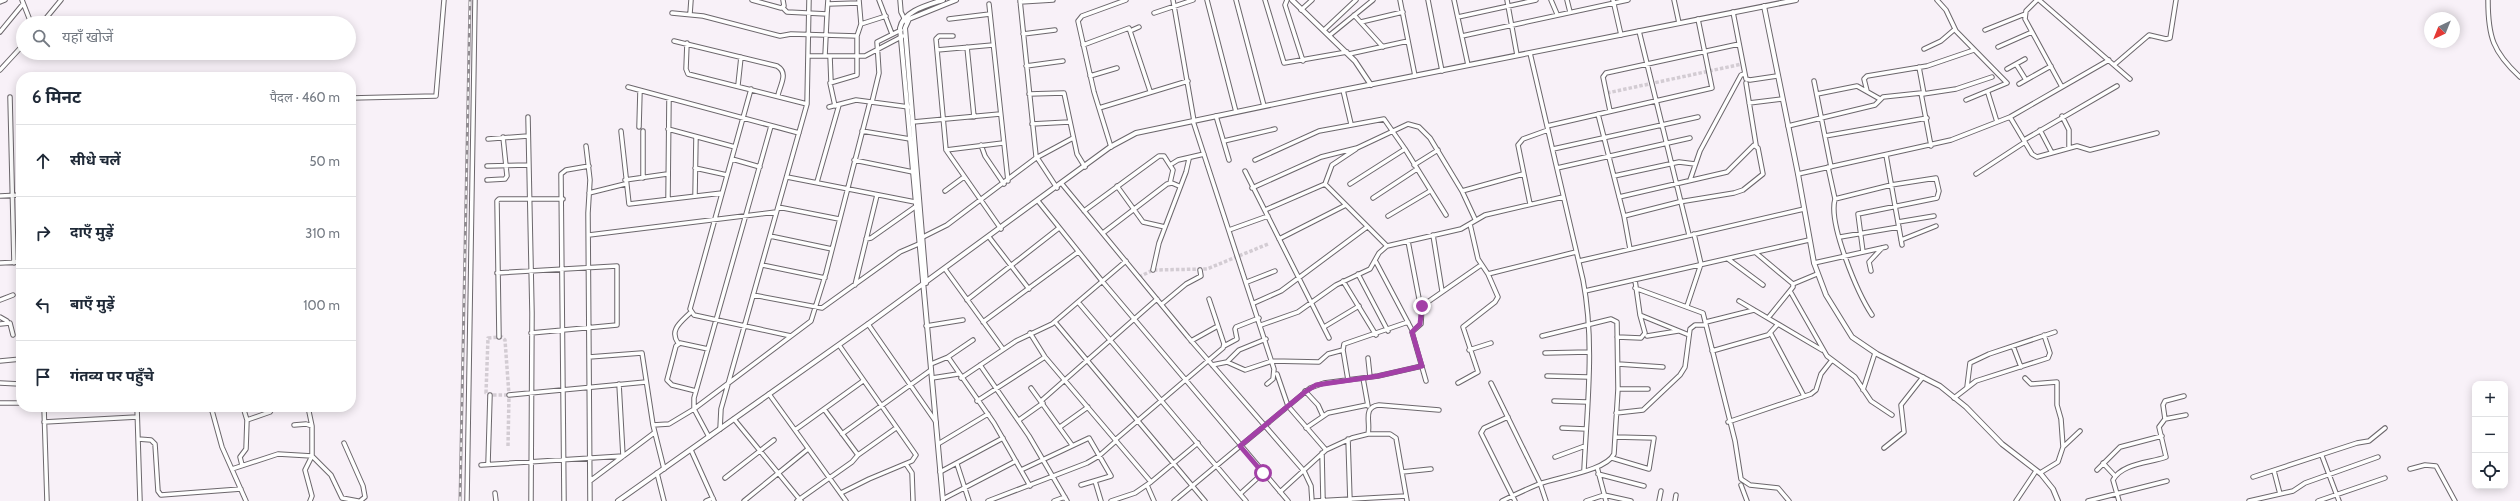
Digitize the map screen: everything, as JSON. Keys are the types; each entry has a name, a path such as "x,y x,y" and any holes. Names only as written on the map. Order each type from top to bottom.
{"street":[{"path":"0,2 5,0"},
{"path":"48,16 61,0"},
{"path":"356,98 433,96 437,93 444,0"},
{"path":"468,501 475,0"},
{"path":"690,14 691,0"},
{"path":"752,0 783,8 787,12 827,14"},
{"path":"783,0 783,8"},
{"path":"720,429 721,409 807,104 810,13 809,0"},
{"path":"879,0 892,34"},
{"path":"900,0 906,22 904,36 910,107 910,139 915,207 926,283"},
{"path":"904,17 943,0"},
{"path":"906,22 956,0"},
{"path":"1053,0 1020,1 1036,158 1057,188"},
{"path":"1111,147 1098,108 1090,76 1083,45 1080,18 1126,0"},
{"path":"1173,0 1194,121 1272,361 1275,374 1267,384"},
{"path":"1154,13 1193,0"},
{"path":"1207,0 1236,112"},
{"path":"1236,0 1264,106"},
{"path":"1265,0 1284,63 1383,47 1408,41"},
{"path":"1287,0 1285,5 1303,61"},
{"path":"1292,0 1348,53 1367,76 1371,85"},
{"path":"1301,10 1312,0"},
{"path":"1324,30 1356,0"},
{"path":"1330,35 1373,0"},
{"path":"1400,0 1415,76"},
{"path":"1428,0 1442,70"},
{"path":"1454,0 1468,65"},
{"path":"1507,0 1517,55"},
{"path":"1458,17 1536,0"},
{"path":"1551,0 1557,14"},
{"path":"1568,0 1570,12"},
{"path":"1462,36 1512,26 1557,14 1628,0"},
{"path":"1674,0 1679,23"},
{"path":"618,501 922,286 1111,147 1136,133 1442,70 1796,0"},
{"path":"1937,0 1946,10 1955,30 2007,83 1988,93 1966,100"},
{"path":"1985,30 2025,14 2038,0 2130,79"},
{"path":"2114,65 2148,35 2166,39 2170,38 2176,0"},
{"path":"2488,0 2489,24 2497,53 2520,77"},
{"path":"825,56 828,2 858,1 861,24 857,36 857,77 831,82"},
{"path":"22,2 28,16"},
{"path":"0,32 22,2"},
{"path":"1614,2 1621,35"},
{"path":"989,4 1008,181"},
{"path":"1764,6 1798,174 1809,240 1817,274 1826,295 1847,330 1860,343 1875,353 1923,377 1954,398 2002,444 2038,472 2051,485 2058,501"},
{"path":"1361,22 1403,12"},
{"path":"1733,12 1746,79 1750,80 1777,76"},
{"path":"672,13 690,14 780,36 791,34 857,36"},
{"path":"949,19 990,14"},
{"path":"2025,14 2032,32 2062,86"},
{"path":"1354,15 1383,47"},
{"path":"861,24 886,16"},
{"path":"904,17 901,30 904,36"},
{"path":"1530,204 1518,145 1523,139 1548,128 1598,114 1712,88 1698,19"},
{"path":"1130,31 1139,27"},
{"path":"1083,45 1129,28 1150,91"},
{"path":"653,425 669,424 694,409 811,321 825,278 854,160 879,73 877,42 901,30"},
{"path":"1023,34 1056,30"},
{"path":"1924,49 1941,41 1955,30"},
{"path":"1639,31 1663,125 1675,184 1689,235"},
{"path":"1998,47 2032,32"},
{"path":"809,56 858,57 877,50 904,36"},
{"path":"953,36 937,37 946,150 1000,229"},
{"path":"674,41 687,43 782,68 784,76 778,95"},
{"path":"687,43 687,73 778,95 807,104"},
{"path":"1610,111 1604,74 1705,50 1739,44"},
{"path":"937,50 993,45"},
{"path":"967,47 974,117"},
{"path":"1867,91 1864,79 1867,76 1919,68 1950,60 1974,50"},
{"path":"0,70 16,53"},
{"path":"1530,53 1585,291 1589,324 1589,352 1584,470"},
{"path":"817,182 837,105 829,85 831,82 830,56"},
{"path":"738,85 741,57"},
{"path":"2007,69 2025,59"},
{"path":"1798,174 1931,146 1998,122 2010,117 2109,60"},
{"path":"1026,66 1063,61"},
{"path":"2016,64 2026,80"},
{"path":"2019,84 2051,66"},
{"path":"1090,76 1117,68"},
{"path":"1919,68 1931,146"},
{"path":"1690,180 1700,151 1741,75 1744,74"},
{"path":"1817,94 1857,86 1880,99 1956,89 1992,77"},
{"path":"1098,108 1150,91 1188,81"},
{"path":"1814,81 1820,118 1825,136 1844,256 1860,296 1872,315"},
{"path":"1624,216 1680,202 1734,193 1743,190 1760,177 1763,172 1756,145 1746,83"},
{"path":"1976,174 2062,116 2117,86"},
{"path":"628,87 799,133"},
{"path":"708,349 678,343 674,338 676,328 690,313 714,220 751,89"},
{"path":"1343,90 1351,124"},
{"path":"639,127 640,91"},
{"path":"1029,94 1064,93 1077,154 1085,167"},
{"path":"1988,93 1998,122"},
{"path":"0,263 14,263 10,98"},
{"path":"668,199 667,174 669,98"},
{"path":"1749,103 1782,99"},
{"path":"1788,126 1876,105 1879,104 1880,99"},
{"path":"829,107 856,100 910,107"},
{"path":"910,107 913,122 923,237 921,243 922,286 931,364 943,500 1016,461"},
{"path":"913,122 1000,114"},
{"path":"1598,114 1624,216 1630,249"},
{"path":"1216,116 1229,160"},
{"path":"2062,116 2070,130 2069,148"},
{"path":"528,117 531,271 531,501"},
{"path":"1552,149 1698,117"},
{"path":"2010,117 2034,156 2039,157 2077,146 2090,150 2157,133"},
{"path":"1255,160 1319,132 1380,118 1386,122 1405,149 1446,215"},
{"path":"1825,136 1926,118"},
{"path":"1032,124 1069,122"},
{"path":"1265,210 1325,184 1332,165 1357,148 1392,130 1408,124 1419,127 1438,150 1462,191 1475,219"},
{"path":"709,437 694,409 696,391 747,217 771,126"},
{"path":"668,129 735,147"},
{"path":"1224,141 1275,129"},
{"path":"2040,130 2052,153"},
{"path":"621,131 625,182 628,202 631,204 722,193"},
{"path":"643,131 643,178"},
{"path":"862,131 910,139"},
{"path":"488,139 528,136"},
{"path":"695,196 696,137"},
{"path":"487,180 506,178 503,138"},
{"path":"923,237 947,225 1008,181 1036,158 1073,138"},
{"path":"1557,168 1609,155 1690,138"},
{"path":"946,150 1003,143"},
{"path":"981,145 985,156 1004,184"},
{"path":"1619,197 1727,172 1751,147 1756,145"},
{"path":"586,146 589,166 590,193 590,387 592,459 590,501"},
{"path":"1252,188 1321,157 1357,148"},
{"path":"1350,184 1405,149"},
{"path":"1414,164 1438,150"},
{"path":"1170,165 1178,160 1189,159 1204,154"},
{"path":"1886,155 1902,245"},
{"path":"1084,211 1158,156 1164,156 1174,173 1170,183 1103,234"},
{"path":"732,159 760,167"},
{"path":"1153,270 1165,227 1179,186 1186,172 1189,159"},
{"path":"854,160 913,172"},
{"path":"1614,176 1682,162 1695,164"},
{"path":"488,166 528,165"},
{"path":"564,501 564,329 562,269 563,199 561,174 563,171 589,166"},
{"path":"695,168 727,175"},
{"path":"1373,198 1417,168"},
{"path":"1245,171 1252,188 1313,303 1329,338"},
{"path":"590,193 625,182 667,174"},
{"path":"1462,191 1523,174"},
{"path":"787,177 915,202"},
{"path":"945,190 964,177"},
{"path":"1835,199 1932,177 1938,180 1939,195 1937,198 1895,205 1858,214 1863,252"},
{"path":"1170,183 1179,186"},
{"path":"1062,184 1191,341 1304,471 1310,486 1313,501 1350,501 1406,496"},
{"path":"1325,184 1387,246"},
{"path":"1117,186 1143,222 1165,227"},
{"path":"1388,216 1430,191"},
{"path":"855,285 877,195"},
{"path":"0,196 16,196"},
{"path":"1261,325 1289,316 1313,303 1343,281 1370,269 1376,262 1379,253 1387,246 1461,229 1475,219 1563,196"},
{"path":"499,337 497,201 563,199"},
{"path":"1038,201 1078,252 1185,381 1288,501"},
{"path":"1279,239 1346,205"},
{"path":"778,207 839,219"},
{"path":"866,239 871,238 915,207"},
{"path":"1579,261 1804,209"},
{"path":"589,235 747,217 776,212"},
{"path":"1229,230 1268,216"},
{"path":"1840,237 1860,234 1934,216"},
{"path":"1458,383 1478,372 1463,327 1495,302 1498,297 1488,274 1481,265 1470,224"},
{"path":"1901,240 1936,226"},
{"path":"1254,303 1274,296 1367,227"},
{"path":"967,300 1059,228"},
{"path":"1687,306 1701,264 1694,234"},
{"path":"1433,235 1442,291"},
{"path":"770,236 832,249"},
{"path":"989,237 1029,289"},
{"path":"1585,291 1809,240"},
{"path":"1408,241 1421,309 1420,324 1412,330"},
{"path":"753,295 816,307 824,307 900,252 921,243"},
{"path":"1814,263 1884,247 1869,262 1871,271"},
{"path":"983,322 1078,252"},
{"path":"1488,274 1576,252"},
{"path":"1756,253 1793,284"},
{"path":"1728,259 1763,285"},
{"path":"961,378 1003,349 1055,322 1126,261"},
{"path":"1376,262 1412,330 1426,381"},
{"path":"497,273 614,264 618,268 617,325 531,332"},
{"path":"762,265 825,278"},
{"path":"1421,309 1442,291 1481,265"},
{"path":"944,269 1003,349"},
{"path":"1162,304 1186,284 1199,279 1200,270"},
{"path":"1247,282 1275,271"},
{"path":"1358,274 1388,331"},
{"path":"1768,318 1790,291 1793,284 1817,274"},
{"path":"1617,337 1644,336 1645,329 1640,315 1635,280"},
{"path":"1343,281 1376,335"},
{"path":"1636,288 1702,312 1741,479 1750,485 1778,488 1789,501"},
{"path":"1790,291 1823,351"},
{"path":"0,300 13,295"},
{"path":"1019,420 1042,402 1157,299"},
{"path":"1209,299 1216,327 1224,346"},
{"path":"1739,301 1823,351 1832,360 1855,377 1870,401 1892,415"},
{"path":"1078,302 1246,501"},
{"path":"1324,327 1359,306"},
{"path":"1616,413 1643,410 1680,375 1685,367 1689,334 1692,327 1754,310"},
{"path":"690,313 791,336"},
{"path":"1640,315 1689,334"},
{"path":"0,316 11,324 13,335"},
{"path":"988,501 1054,477 1099,456 1115,440 1224,346 1237,339 1235,330 1236,327 1259,318"},
{"path":"926,326 963,320"},
{"path":"1542,336 1589,324 1615,320 1618,326 1618,389 1612,458"},
{"path":"0,324 8,322"},
{"path":"1055,322 1139,420 1205,501"},
{"path":"1348,380 1343,350 1347,342 1376,335 1408,322"},
{"path":"868,324 911,384 936,423"},
{"path":"1712,351 1770,334 1778,324"},
{"path":"1191,341 1216,327"},
{"path":"1647,336 1679,331"},
{"path":"1967,387 1970,363 2013,346 2055,332"},
{"path":"1030,334 1045,357 1151,482"},
{"path":"1770,334 1804,396"},
{"path":"1954,398 1976,381 2049,357 2044,335"},
{"path":"1212,365 1227,362 1239,350 1266,339"},
{"path":"931,364 948,357 973,340"},
{"path":"678,343 668,380 672,385 696,391"},
{"path":"1470,350 1491,343"},
{"path":"839,345 880,406 916,455 915,459 906,464 875,476 842,495 839,501"},
{"path":"2013,346 2021,367"},
{"path":"1227,362 1245,370 1272,361 1319,362 1328,354 1343,350"},
{"path":"1546,353 1589,352"},
{"path":"590,357 642,353 654,433 664,469"},
{"path":"1863,390 1875,353"},
{"path":"948,357 958,374 988,414 1030,486"},
{"path":"977,401 1045,357"},
{"path":"1368,358 1370,377"},
{"path":"0,361 16,359"},
{"path":"1728,422 1804,396 1816,390 1821,374 1832,360"},
{"path":"1618,364 1663,368"},
{"path":"980,365 1019,420 1044,459 1066,499 1054,501"},
{"path":"1174,501 1305,392 1324,383 1370,377 1422,366"},
{"path":"842,434 931,370"},
{"path":"932,378 958,374"},
{"path":"1277,374 1288,406 1326,450"},
{"path":"1547,376 1588,377"},
{"path":"1884,448 1904,432 1901,405 1923,377"},
{"path":"1363,378 1367,405 1369,409 1368,434"},
{"path":"2016,501 2038,472 2058,462 2063,447 2061,419 2057,405 2057,382 2031,384 2025,378"},
{"path":"795,430 863,381"},
{"path":"509,395 646,382"},
{"path":"0,383 16,384"},
{"path":"1490,383 1540,483 1546,501"},
{"path":"619,384 623,456"},
{"path":"1031,388 1072,445"},
{"path":"1618,389 1648,389"},
{"path":"1305,392 1318,405 1323,416"},
{"path":"769,394 846,501"},
{"path":"488,464 490,395"},
{"path":"2165,419 2163,405 2165,401 2184,396"},
{"path":"1554,401 1587,402"},
{"path":"0,403 16,402"},
{"path":"1306,428 1323,416 1367,405"},
{"path":"1369,409 1379,405 1439,410"},
{"path":"1060,427 1088,407"},
{"path":"824,409 858,455"},
{"path":"44,412 46,501"},
{"path":"136,412 140,501"},
{"path":"212,412 222,447 246,501"},
{"path":"242,465 240,457 246,449 247,420 245,412"},
{"path":"247,420 270,412"},
{"path":"309,412 312,426 312,456 311,462 306,468 312,496 310,501"},
{"path":"938,444 988,414"},
{"path":"2119,501 2113,480 2115,476 2134,466 2166,457 2160,424 2165,419 2186,415"},
{"path":"44,422 137,417"},
{"path":"1508,417 1484,428 1481,433 1515,501"},
{"path":"734,419 799,500 896,428"},
{"path":"294,426 306,424 312,426"},
{"path":"1562,428 1586,429"},
{"path":"2253,477 2322,456 2356,443 2369,441 2385,428"},
{"path":"2063,447 2080,431"},
{"path":"590,480 654,433"},
{"path":"1280,492 1326,450 1348,439 1368,434 1386,434 1394,436 1407,501"},
{"path":"2097,470 2120,448 2162,436"},
{"path":"1502,501 1540,483 1597,467 1612,458 1649,469 1654,448 1654,438 1615,437"},
{"path":"940,472 1003,438"},
{"path":"1021,470 1089,438 1112,476 1081,485"},
{"path":"138,439 151,440 155,444 158,491 161,495 241,489"},
{"path":"1348,439 1350,501"},
{"path":"725,478 774,440"},
{"path":"232,469 278,454 312,456 331,475 344,501 359,501 364,497 363,486 344,443"},
{"path":"1111,501 1128,499 1151,482 1173,462 1198,444"},
{"path":"1555,457 1585,446"},
{"path":"744,501 808,449"},
{"path":"691,450 714,500 706,501"},
{"path":"1322,454 1323,500"},
{"path":"481,465 623,456"},
{"path":"2322,456 2339,501"},
{"path":"2249,501 2261,500 2297,490 2305,483 2329,476 2378,457"},
{"path":"2103,463 2115,476"},
{"path":"906,464 912,473 913,501"},
{"path":"957,464 969,501"},
{"path":"2410,470 2425,465 2436,466 2454,501"},
{"path":"1597,467 1606,501"},
{"path":"1402,472 1431,469"},
{"path":"2274,471 2280,494"},
{"path":"1240,494 1263,473"},
{"path":"657,474 664,501"},
{"path":"1598,474 1644,486"},
{"path":"2318,501 2337,496 2385,478"},
{"path":"1096,481 1101,501"},
{"path":"2088,501 2168,481"},
{"path":"1147,485 1154,501"},
{"path":"1741,486 1747,501"},
{"path":"1659,501 1660,491"},
{"path":"495,493 496,501"},
{"path":"1586,501 1604,495 1631,501"},
{"path":"1675,501 1676,495"}],"tunnel":[{"path":"1607,93 1742,64"},
{"path":"1139,277 1153,270 1207,269 1268,244"},
{"path":"508,446 509,395 505,340 502,337 488,338 486,393 490,395 509,395"}],"railway":[{"path":"460,501 470,0"}],"route":[{"path":"1263,473 1240,446 1310,388 1324,383 1391,374 1422,366 1412,332 1412,330 1419,326 1421,322 1420,312 1422,306"}]}
